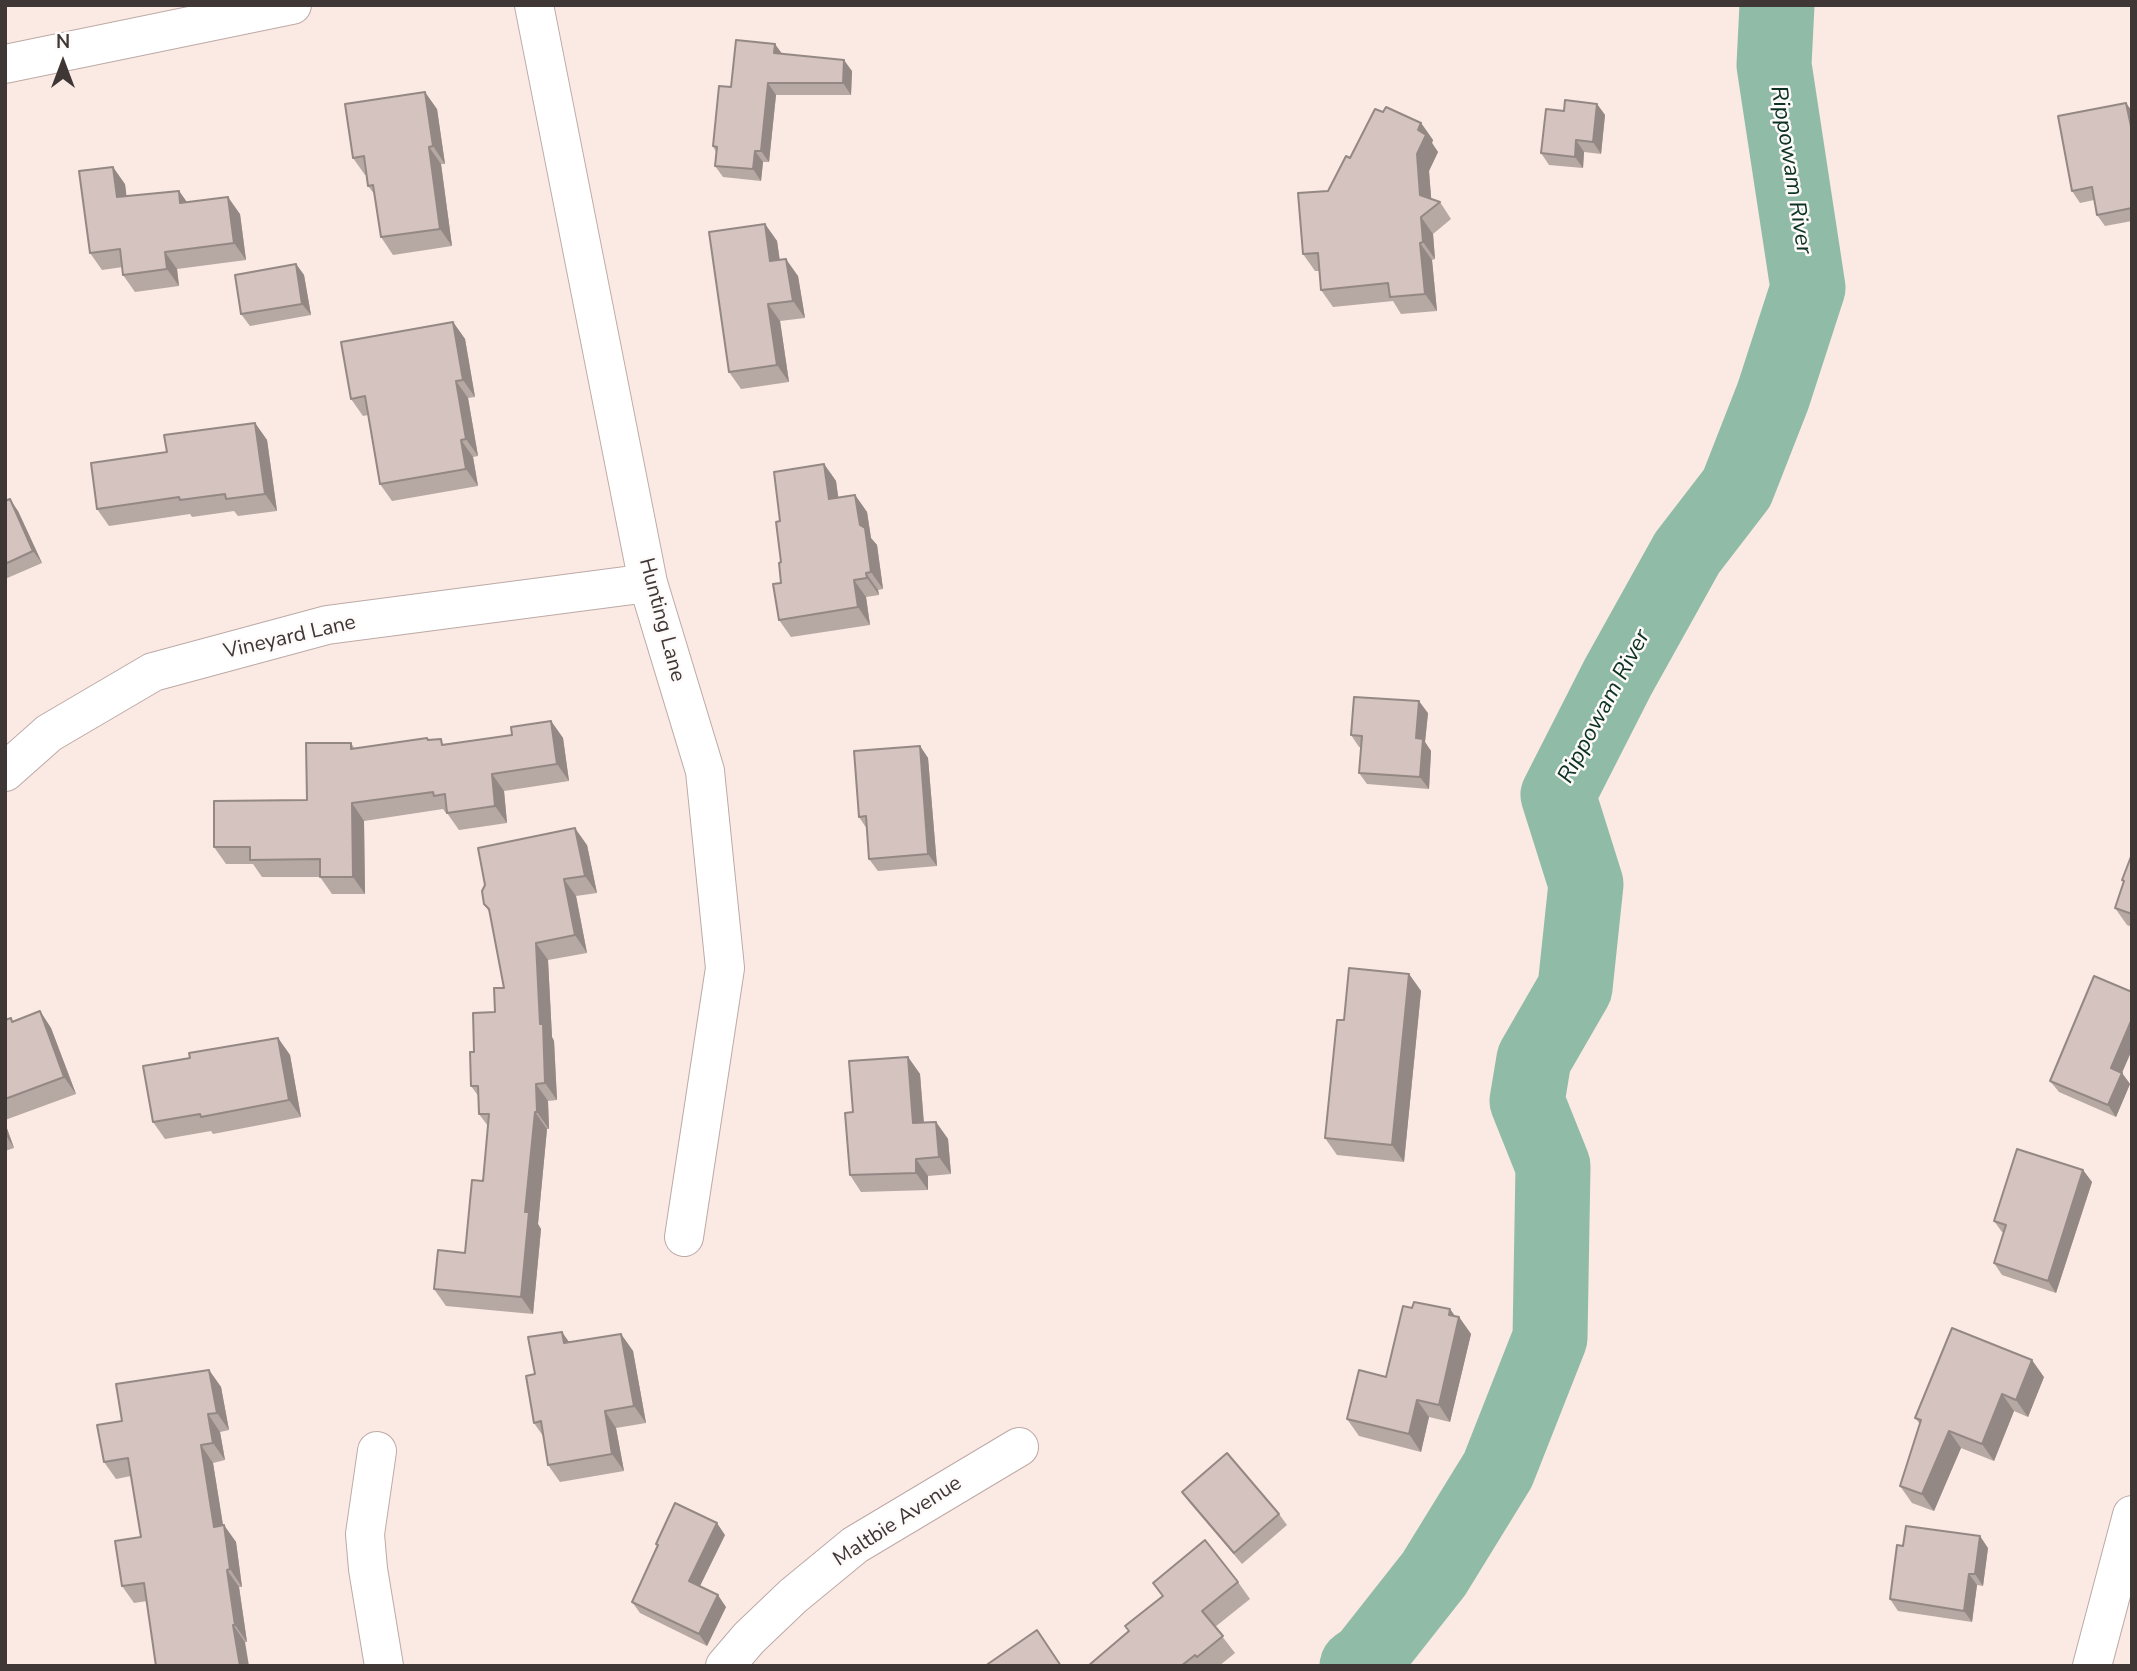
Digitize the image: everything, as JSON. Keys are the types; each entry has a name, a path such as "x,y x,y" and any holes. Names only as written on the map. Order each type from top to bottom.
{"street":[{"path":"5,64 292,5"},
{"name":"Hunting Lane","path":"534,5 648,583 705,771 725,968 684,1237"},
{"name":"Vineyard Lane","path":"5,772 49,733 153,672 327,625 648,583"},
{"name":"Maltbie Avenue","path":"725,1666 793,1595 855,1545 1019,1447"},
{"path":"377,1451 365,1534 384,1666"},
{"path":"2092,1666 2132,1515"}],"building":[{"path":"736,40 775,44 774,53 844,60 843,83 768,83 761,151 755,151 753,169 715,166 717,147 713,146 719,86 731,87"},
{"path":"425,92 440,229 381,237 373,185 368,186 364,156 353,158 345,104"},
{"path":"1565,100 1597,104 1593,142 1576,140 1575,157 1541,153 1546,109 1564,111"},
{"path":"2126,103 2132,131 2132,208 2097,215 2092,187 2072,191 2058,116"},
{"path":"1386,107 1421,123 1418,130 1426,135 1417,154 1420,195 1440,202 1421,217 1423,242 1420,243 1425,294 1390,297 1388,283 1321,290 1318,253 1303,254 1298,193 1328,191 1346,156 1350,158 1375,109 1383,112"},
{"path":"113,167 117,197 179,191 180,203 228,197 234,243 165,252 167,269 123,275 120,249 90,253 79,171"},
{"path":"765,224 770,261 786,259 793,301 768,304 777,365 729,372 709,232"},
{"path":"296,264 302,304 241,314 235,275"},
{"path":"453,322 463,380 456,381 466,439 461,440 466,469 380,484 365,396 351,399 341,342"},
{"path":"255,423 265,494 226,499 225,494 180,500 179,497 97,509 91,463 167,452 164,435"},
{"path":"824,464 829,499 855,495 860,525 865,528 871,572 866,573 867,578 854,580 858,607 779,620 773,584 781,583 776,522 780,521 774,472"},
{"path":"10,499 33,551 5,564 5,501"},
{"path":"1354,697 1419,701 1416,738 1423,739 1420,777 1359,773 1362,736 1351,735"},
{"path":"551,721 557,764 492,774 495,806 447,813 445,794 434,796 433,792 352,803 353,877 320,877 320,859 250,860 250,847 214,847 214,801 307,800 306,743 351,743 351,749 427,738 441,739 442,745 512,735 511,727"},
{"path":"920,746 928,854 869,859 866,816 859,817 854,751"},
{"path":"575,828 585,876 564,879 575,935 536,943 545,1083 536,1084 537,1112 525,1212 529,1212 521,1297 434,1289 438,1250 465,1253 472,1180 483,1181 489,1114 479,1114 478,1086 471,1086 473,1013 495,1012 494,988 504,988 489,909 484,904 482,891 485,885 478,848"},
{"path":"2132,854 2132,914 2115,908"},
{"path":"1349,968 1409,974 1392,1145 1325,1138 1337,1020 1344,1020"},
{"path":"2094,976 2132,992 2132,1019 2111,1068 2122,1073 2108,1105 2050,1081"},
{"path":"40,1011 64,1077 5,1099 5,1020 11,1018 12,1022"},
{"path":"278,1038 289,1100 201,1117 200,1114 153,1122 143,1066 190,1058 189,1053"},
{"path":"908,1057 913,1123 936,1122 939,1157 916,1159 916,1173 850,1175 845,1113 853,1112 849,1061"},
{"path":"2017,1149 2083,1170 2048,1281 1994,1263 2006,1225 1994,1221"},
{"path":"1414,1302 1450,1309 1449,1315 1459,1317 1439,1405 1417,1400 1409,1434 1347,1419 1359,1370 1386,1377 1403,1306 1412,1308"},
{"path":"1952,1328 2032,1360 2016,1400 2002,1394 1982,1444 1949,1431 1922,1494 1900,1486 1921,1420 1915,1418"},
{"path":"562,1332 564,1343 621,1334 634,1406 605,1411 612,1454 548,1465 541,1421 534,1423 526,1376 535,1374 528,1337"},
{"path":"209,1370 217,1413 208,1414 213,1443 201,1445 214,1527 224,1525 233,1625 240,1666 156,1666 144,1583 122,1586 115,1541 141,1537 128,1458 104,1462 97,1425 122,1421 116,1384"},
{"path":"1227,1453 1279,1514 1234,1553 1182,1492"},
{"path":"675,1503 717,1523 689,1581 718,1595 699,1634 632,1602"},
{"path":"1906,1526 1980,1536 1975,1574 1969,1574 1964,1611 1890,1599 1897,1545 1903,1546"},
{"path":"1205,1540 1238,1582 1202,1611 1223,1636 1181,1666 1088,1666 1129,1631 1125,1626 1163,1596 1153,1583"},
{"path":"1037,1630 1061,1666 985,1666"}],"waterway":[{"name":"Rippowam River","path":"1357,1666 1367,1659 1434,1574 1498,1470 1550,1338 1553,1166 1527,1101 1534,1059 1575,988 1586,884 1558,795 1618,677 1687,553 1737,488 1773,396 1808,288 1774,65 1777,5"}]}
